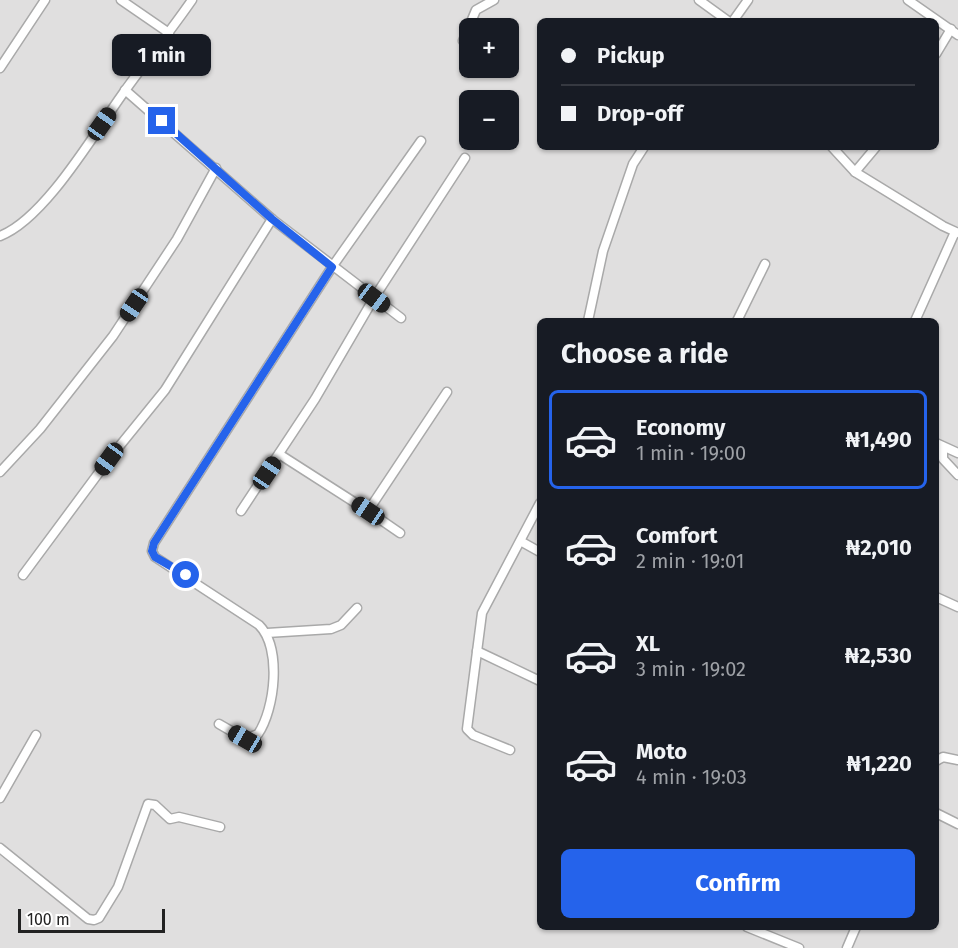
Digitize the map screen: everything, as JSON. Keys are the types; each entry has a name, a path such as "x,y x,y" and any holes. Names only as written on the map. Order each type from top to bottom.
{"street":[{"path":"0,68 45,0"},
{"path":"121,0 169,33"},
{"path":"0,236 20,226 32,216 78,157 192,0"},
{"path":"473,18 476,10 494,0"},
{"path":"699,0 724,18"},
{"path":"735,18 748,0"},
{"path":"908,0 934,18"},
{"path":"939,22 954,32 939,50"},
{"path":"125,90 272,219 400,318"},
{"path":"219,724 245,739 258,734 264,725 272,693 273,648 267,633 259,625 155,557 152,551 154,543 332,267 421,141"},
{"path":"589,318 603,250 633,164 642,150"},
{"path":"835,150 855,172 956,233 916,318"},
{"path":"855,172 873,150"},
{"path":"241,511 279,454 374,298 465,158"},
{"path":"0,472 40,429 113,336 177,239 216,168"},
{"path":"23,575 109,459 165,390 272,219"},
{"path":"738,318 765,264"},
{"path":"368,511 447,392"},
{"path":"940,446 958,453"},
{"path":"940,446 943,459 958,475"},
{"path":"279,454 400,533"},
{"path":"510,750 473,735 467,729 482,614 537,510"},
{"path":"522,542 537,550"},
{"path":"939,598 958,607"},
{"path":"267,633 331,629 341,625 357,608"},
{"path":"477,651 537,680"},
{"path":"0,798 36,735"},
{"path":"939,759 943,757 958,760"},
{"path":"0,848 88,919 94,920 99,918 118,887 148,804 155,805 170,819 179,817 220,827"},
{"path":"939,814 958,824"},
{"path":"754,930 799,948"},
{"path":"847,948 855,930"}],"shaded area":[{"path":"0,0 958,0 958,948 0,948"}],"route":[{"path":"162,121 272,219 332,267 154,543 152,551 155,557 186,575"}]}
